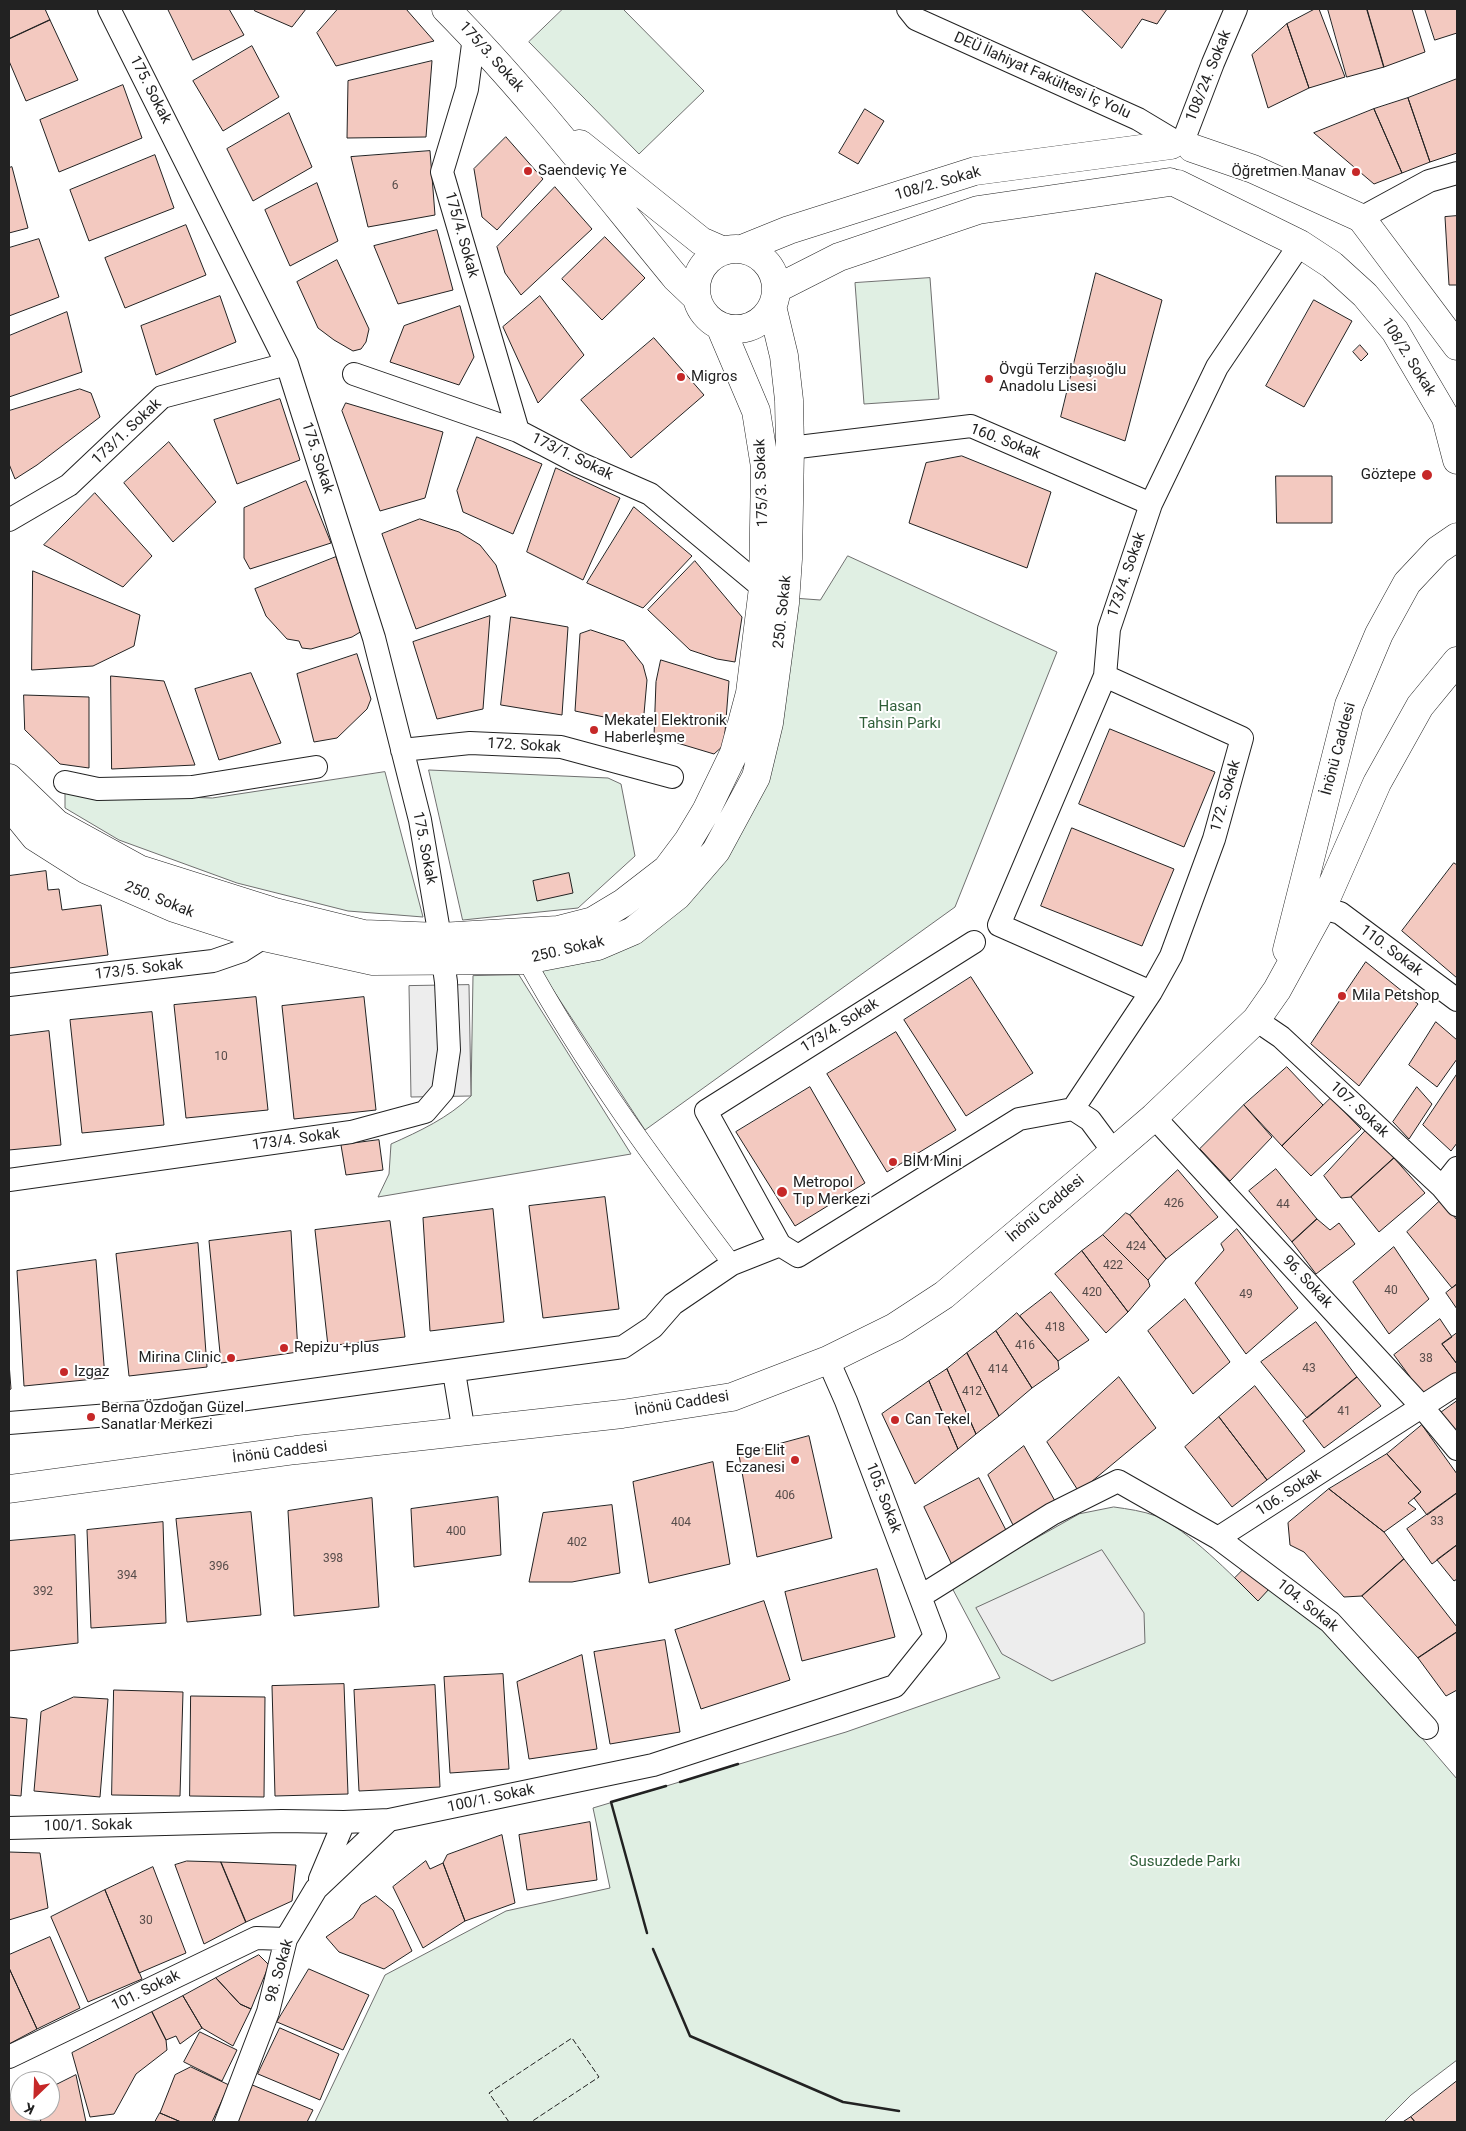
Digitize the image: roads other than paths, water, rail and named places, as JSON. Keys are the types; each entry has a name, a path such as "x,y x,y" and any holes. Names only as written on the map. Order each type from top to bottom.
{"main road":[{"name":"175/3. Sokak","path":"446,9 474,36 535,106 676,278 696,297"},
{"name":"175/3. Sokak","path":"535,106 700,241 733,250"},
{"path":"774,298 839,256 978,210 1190,181 1198,171 1199,159 1181,145"},
{"name":"108/2. Sokak","path":"733,250 975,171 1181,145 1253,169 1361,218 1457,346"},
{"name":"108/2. Sokak","path":"1174,183 1300,244 1332,265 1365,295 1395,331 1446,418 1457,460"},
{"path":"733,250 753,253 764,260 771,270 774,298 766,316 756,324 732,329 720,326 705,315 696,297 696,285 699,272 706,262 733,250"},
{"name":"175/3. Sokak","path":"774,298 789,400 790,448"},
{"name":"175/3. Sokak","path":"720,326 756,411 762,438 765,467 763,588"},
{"name":"250. Sokak","path":"9,778 56,824 140,869 275,912 364,934 442,949 526,960 598,946 633,931 677,896 716,851 756,777 774,698 787,576 790,448"},
{"name":"İnönü Caddesi","path":"1277,990 1349,705 1378,634 1407,583 1438,550 1457,537"},
{"name":"250. Sokak","path":"9,805 35,836 87,870 174,908 264,937 373,961 558,930 593,921 623,903 667,869 688,841 706,811 734,753 750,694 763,588"},
{"name":"İnönü Caddesi","path":"9,1489 287,1452 622,1414 732,1397 828,1360 895,1327 944,1295 1154,1117 1256,1020 1277,990 1322,908 1377,784 1420,706 1457,661"},
{"path":"264,937 275,912"}],"street":[{"name":"175. Sokak","path":"109,9 287,364 374,638 420,820 442,949"},
{"name":"108/24. Sokak","path":"1181,145 1236,9"},
{"name":"DEÜ İlahiyat Fakültesi İç Yolu","path":"915,12 1138,119 1181,145"},
{"name":"175/4. Sokak","path":"474,36 467,89 442,172 518,431"},
{"path":"1361,218 1429,181 1457,174"},
{"name":"173/4. Sokak","path":"1151,992 1000,925 1105,676 1109,629 1151,504 1217,367 1300,244"},
{"name":"173/1. Sokak","path":"9,520 69,486 162,397 287,364"},
{"name":"173/1. Sokak","path":"354,374 518,431 579,463 650,494 763,588"},
{"name":"160. Sokak","path":"790,448 971,426 1151,504"},
{"name":"172. Sokak","path":"1073,1108 1151,992 1171,956 1210,850 1242,738 1105,676"},
{"name":"172. Sokak","path":"402,750 470,743 561,747 672,777"},
{"path":"65,782 98,789 192,787 316,767"},
{"name":"110. Sokak","path":"1322,908 1340,913 1457,1000"},
{"name":"173/5. Sokak","path":"9,985 213,961 242,951 264,937"},
{"name":"173/4. Sokak","path":"780,1245 706,1111 974,942"},
{"name":"173/4. Sokak","path":"9,1180 351,1132 425,1112 442,1091 449,1050 446,982 442,949"},
{"path":"526,960 567,1029 644,1148 732,1264"},
{"name":"107. Sokak","path":"1256,1020 1281,1037 1442,1187 1457,1205"},
{"path":"9,1423 160,1411 454,1372 623,1347 653,1327 673,1304 732,1264 780,1245 798,1256 1019,1119 1073,1108 1090,1120 1112,1151"},
{"name":"96. Sokak","path":"1154,1117 1422,1408 1457,1449"},
{"path":"1442,1187 1457,1168"},
{"name":"105. Sokak","path":"828,1360 846,1401 936,1636"},
{"path":"454,1372 464,1432"},
{"name":"106. Sokak","path":"1218,1538 1457,1384"},
{"path":"921,1596 1052,1514 1118,1481 1218,1538"},
{"name":"104. Sokak","path":"1218,1538 1330,1622 1427,1728"},
{"name":"100/1. Sokak","path":"9,1828 389,1820 653,1765 894,1686 936,1636"},
{"name":"98. Sokak","path":"226,2122 268,2012 286,1939 316,1889 389,1820"},
{"path":"316,1889 344,1822"},
{"name":"101. Sokak","path":"9,2057 256,1938 286,1939"}],"place":[{"name":"Saendeviç Ye","path":"528,171"},
{"name":"Öğretmen Manav","path":"1356,172"},
{"name":"Migros","path":"681,377"},
{"name":"Övgü Terzibaşıoğlu Anadolu Lisesi","path":"989,379"},
{"name":"Göztepe","path":"1427,475"},
{"name":"Mekatel Elektronik Haberleşme","path":"594,730"},
{"name":"Mila Petshop","path":"1342,996"},
{"name":"BİM Mini","path":"893,1162"},
{"name":"Metropol Tıp Merkezi","path":"782,1192"},
{"name":"Repizu +plus","path":"284,1348"},
{"name":"Mirina Clinic","path":"231,1358"},
{"name":"Izgaz","path":"64,1372"},
{"name":"Berna Özdoğan Güzel Sanatlar Merkezi","path":"91,1417"},
{"name":"Can Tekel","path":"895,1420"},
{"name":"Ege Elit Eczanesi","path":"795,1460"}],"park label":[{"name":"Hasan Tahsin Parkı","path":"900,716"},
{"name":"Susuzdede Parkı","path":"1185,1862"}]}
